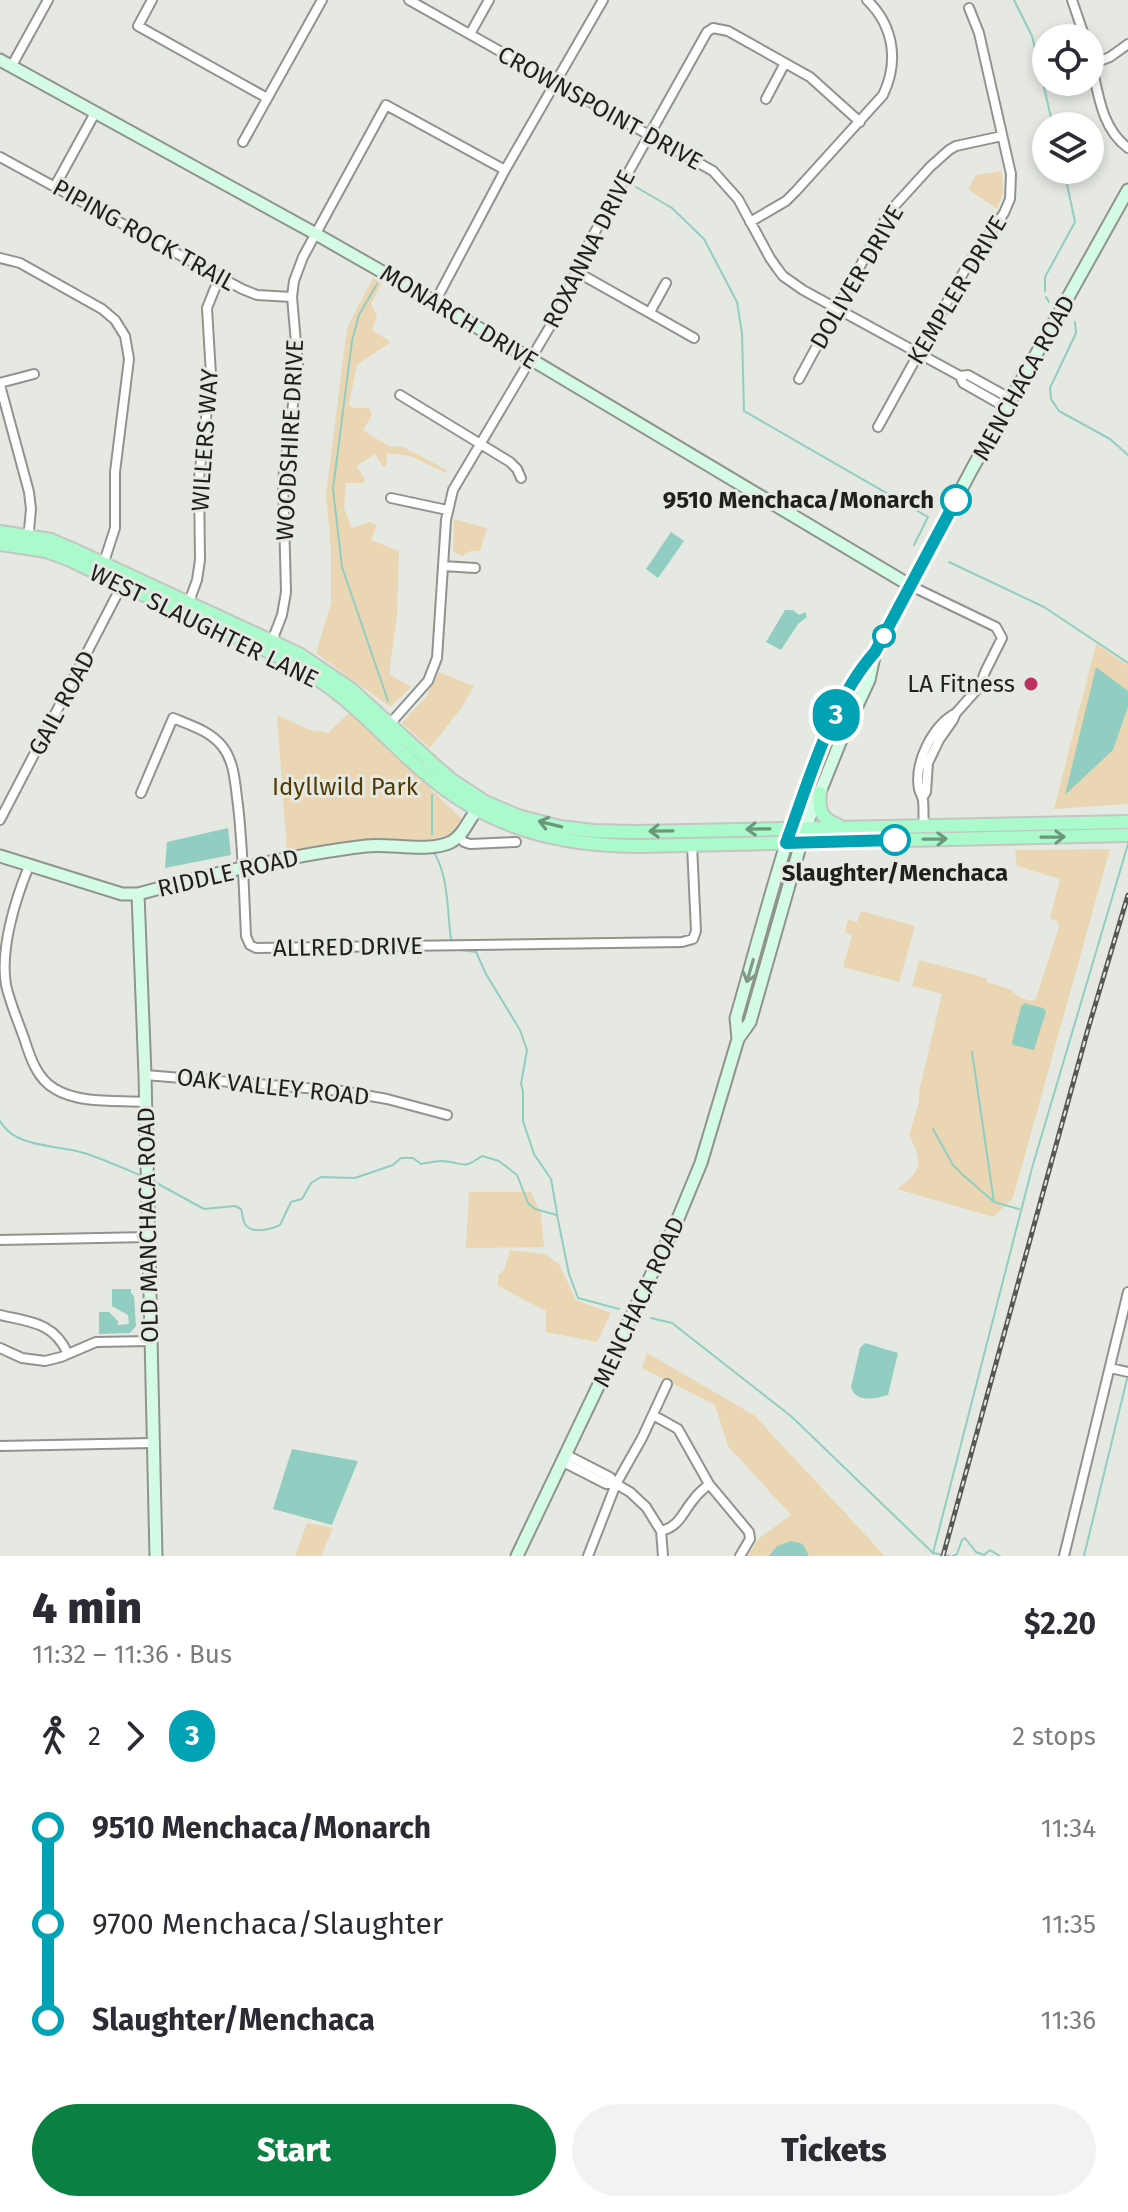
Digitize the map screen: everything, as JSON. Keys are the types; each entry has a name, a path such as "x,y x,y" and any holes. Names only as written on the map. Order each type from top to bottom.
{"main road":[{"name":"WEST SLAUGHTER LANE","path":"0,532 28,541 122,585 325,670 351,689 386,728 481,806 517,829 553,839 615,846 786,843 1086,829 1128,822"},
{"name":"WEST SLAUGHTER LANE","path":"0,544 51,540 189,602 270,646"},
{"path":"820,793 819,809 824,817 845,827"},
{"name":"WEST SLAUGHTER LANE","path":"481,806 560,827 594,831 924,826 1086,829 1128,835"},
{"path":"615,846 631,838 635,832"}],"street":[{"path":"11,67 48,0"},
{"path":"152,0 138,26 267,98"},
{"path":"243,142 322,0"},
{"name":"CROWNSPOINT DRIVE","path":"409,0 713,171 738,199 783,276 960,376 968,375 1010,404"},
{"path":"470,34 489,0"},
{"path":"435,302 505,170 603,0"},
{"path":"750,222 786,201 883,95 891,75 893,53 888,31 867,0"},
{"path":"1072,0 1080,24"},
{"name":"KEMPLER DRIVE","path":"878,427 967,266 1010,199 1011,174 979,33 969,8"},
{"name":"ROXANNA DRIVE","path":"386,728 418,694 434,669 439,646 447,510 458,481 558,313 591,239 704,36 717,28 728,31 785,63"},
{"path":"1104,58 1128,44"},
{"name":"MONARCH DRIVE","path":"0,60 435,302 911,586"},
{"path":"766,99 785,63 810,77 860,122"},
{"path":"1100,96 1106,122 1128,148"},
{"name":"WOODSHIRE DRIVE","path":"270,646 282,615 286,592 283,480 298,366 292,297 300,263 386,105 505,170"},
{"path":"55,186 95,113"},
{"name":"DOLIVER DRIVE","path":"799,379 890,211 930,167 956,146 1002,136"},
{"name":"PIPING ROCK TRAIL","path":"0,157 219,278 257,295 292,297"},
{"name":"MENCHACA ROAD","path":"738,1039 736,1018 786,843 817,756 859,670 875,652 1128,190"},
{"path":"0,258 20,263 102,309 121,328 127,344 128,366 115,472 115,528 104,562"},
{"path":"577,272 694,338"},
{"name":"WILLERS WAY","path":"189,602 200,560 199,478 211,375 207,314 219,278"},
{"path":"650,312 666,283"},
{"path":"28,541 29,492 0,384 34,374"},
{"path":"400,395 510,462 521,478"},
{"path":"391,498 447,510"},
{"path":"443,566 475,568"},
{"name":"GAIL ROAD","path":"0,820 122,585"},
{"path":"911,586 996,627 1002,638 985,672 975,682 928,763 923,797 924,826"},
{"name":"MENCHACA ROAD","path":"517,1556 677,1221 701,1163 738,1039 750,1022 805,829 869,680 875,652"},
{"name":"ALLRED DRIVE","path":"141,793 173,718 199,729 224,748 232,766 244,869 246,936 250,945 256,948 682,942 693,939 697,924 692,845"},
{"path":"459,836 481,806"},
{"name":"RIDDLE ROAD","path":"0,856 122,894 138,894 313,854 368,846 439,845 459,836 470,844 516,842"},
{"path":"29,866 10,926 5,965 9,996 33,1063 49,1086 65,1094 145,1102"},
{"name":"OLD MANCHACA ROAD","path":"138,894 156,1556"},
{"name":"OAK VALLEY ROAD","path":"145,1075 342,1091 447,1115"},
{"path":"0,1240 148,1237"},
{"path":"1064,1556 1128,1292"},
{"path":"0,1315 48,1328 61,1340 68,1354"},
{"path":"0,1348 22,1358 45,1361 96,1342 150,1341"},
{"path":"1110,1368 1128,1372"},
{"path":"588,1556 616,1484 667,1384"},
{"path":"653,1415 678,1429 709,1484 749,1532 750,1539 740,1556"},
{"path":"0,1446 152,1443"},
{"path":"565,1459 610,1477 646,1507 661,1531 663,1556"},
{"path":"661,1531 675,1525 709,1484"}],"green space":[{"path":"1002,171 1003,193 997,209 968,189 976,175"},
{"path":"373,278 382,283 371,304 377,316 372,330 391,342 357,365 349,404 352,408 369,408 372,415 363,430 388,446 403,447 447,470 446,473 410,456 387,453 386,466 383,467 375,454 357,466 365,480 363,483 346,483 344,508 352,528 370,522 377,525 371,540 399,551 397,615 389,674 411,687 390,707 316,653 331,603 331,548 326,495 347,328"},
{"path":"454,519 487,528 480,551 471,551 462,556 453,552"},
{"path":"1096,644 1128,665 1128,804 1054,809"},
{"path":"439,672 474,686 430,748 402,723 426,697"},
{"name":"Idyllwild Park","path":"350,712 462,819 450,835 427,840 377,838 287,853 277,715 310,730 328,733"},
{"path":"1110,849 1013,1198 993,1217 897,1189 912,1176 918,1165 917,1153 909,1135 942,994 912,986 919,960 986,978 987,982 1032,1001 1036,998 1059,927 1056,920 1050,919 1060,879 1017,866 1015,850"},
{"path":"861,911 915,926 899,982 843,967 852,935 845,932 848,920 857,922"},
{"path":"469,1192 531,1192 541,1213 544,1247 466,1248"},
{"path":"510,1250 545,1254 559,1264 576,1300 611,1313 597,1342 546,1332 546,1311 498,1286 498,1275 504,1270"},
{"path":"647,1353 754,1415 885,1556 748,1556 758,1539 791,1515 728,1446 715,1405 642,1368"},
{"path":"307,1523 333,1528 321,1556 295,1556"}],"water":[{"path":"671,532 684,541 658,578 646,569"},
{"path":"785,610 793,610 799,615 805,612 807,617 798,624 781,650 766,642"},
{"path":"1096,667 1128,691 1128,707 1113,750 1065,795"},
{"path":"228,828 231,855 165,868 167,842"},
{"path":"1024,1003 1043,1008 1046,1012 1034,1050 1013,1045 1012,1042"},
{"path":"112,1289 131,1289 134,1296 136,1326 130,1333 99,1334 99,1312 109,1312 118,1325 129,1324 128,1315 112,1306"},
{"path":"865,1343 898,1353 888,1395 861,1398 853,1392 851,1387 860,1348"},
{"path":"292,1449 358,1461 332,1525 273,1509"},
{"path":"791,1541 803,1544 809,1556 769,1556 777,1546"}],"waterway":[{"path":"1014,0 1032,36 1050,112"},
{"path":"1045,291 1045,277 1075,222 1067,184"},
{"path":"636,187 672,208 704,239 737,302 742,333 744,411 928,517 914,545"},
{"path":"377,284 359,315 352,341 333,489 342,567 388,701"},
{"path":"1046,297 1049,302"},
{"path":"1075,322 1076,333 1050,388 1051,399 1059,411 1110,439 1128,455"},
{"path":"949,562 1044,607 1128,663"},
{"path":"432,795 432,834"},
{"path":"933,1553 1032,1168 1128,844"},
{"path":"433,851 445,882 451,939"},
{"path":"460,950 476,952 520,1030 527,1050 521,1084 523,1121 534,1154 551,1179 557,1213"},
{"path":"972,1052 994,1202"},
{"path":"0,1121 16,1137 26,1141 84,1153 142,1176"},
{"path":"933,1129 953,1165 963,1175 994,1202 1019,1209"},
{"path":"151,1180 204,1209 235,1206 241,1209 248,1227 262,1230 280,1225 291,1202 302,1199 311,1183 321,1177 355,1178 393,1165 401,1158 413,1158 421,1164 442,1161 466,1164 482,1156 499,1161 517,1175 528,1203 535,1209 557,1215 569,1274 578,1298 619,1309"},
{"path":"651,1318 672,1323 792,1417 933,1553 950,1556"},
{"path":"1084,1556 1127,1379"},
{"path":"953,1556 965,1538 976,1552 984,1555 990,1550 1000,1556"}],"railway":[{"path":"943,1556 1088,1029 1128,895"}],"bus line":[{"name":"3","path":"895,840 786,843 817,756 835,718 859,670 875,652 956,500"}],"place":[{"name":"9510 Menchaca/Monarch","path":"956,500"},
{"name":"LA Fitness","path":"1031,684"},
{"name":"Slaughter/Menchaca","path":"895,840"}]}
